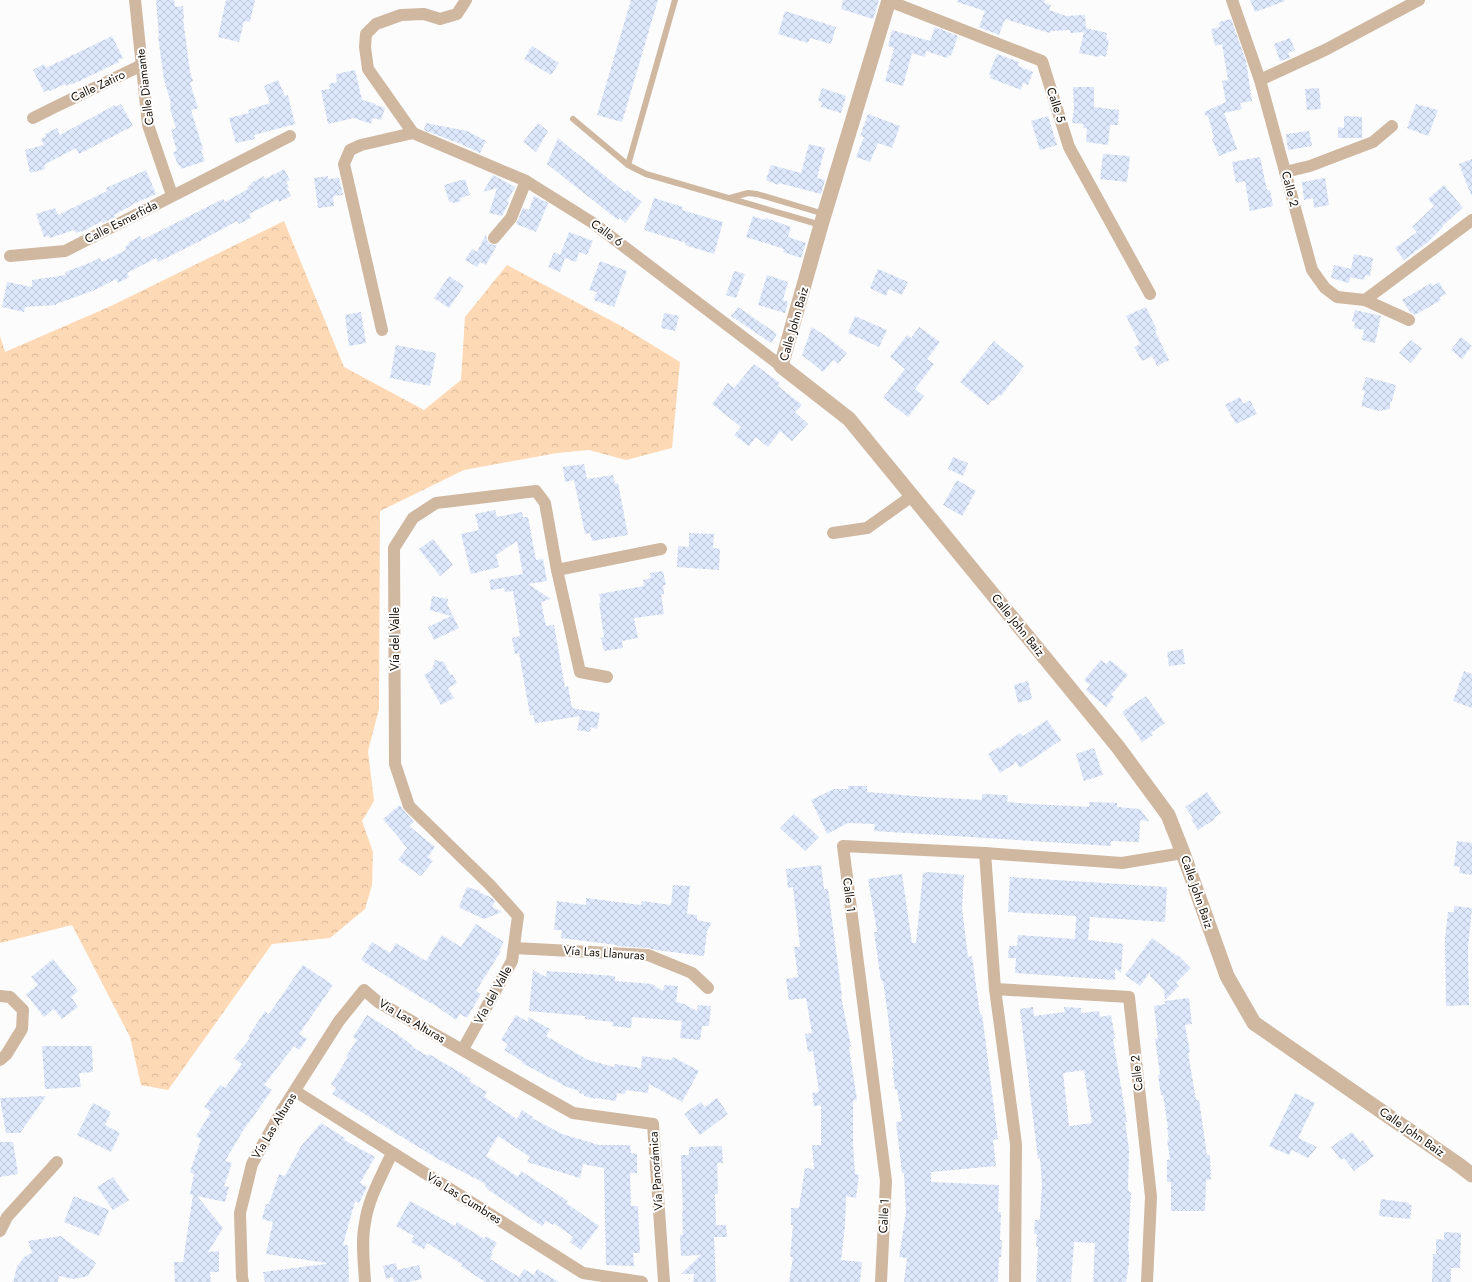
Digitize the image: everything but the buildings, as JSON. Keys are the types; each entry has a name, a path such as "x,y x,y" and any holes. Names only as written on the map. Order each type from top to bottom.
{"street":[{"name":"Calle Diamante","path":"135,0 148,125 172,195"},
{"path":"382,330 344,164 350,150 361,145 413,133 368,69 365,47 366,34 376,24 401,15 424,14 440,19 457,14 466,0"},
{"name":"Calle John Baiz","path":"889,0 781,366 849,419 1118,747 1168,815 1183,852 1227,976 1254,1023 1459,1164 1472,1175"},
{"name":"Calle 5","path":"889,0 1042,61 1069,147 1150,294"},
{"name":"Calle 2","path":"1232,0 1260,80 1312,270 1325,288 1337,296 1365,300 1409,320"},
{"path":"1260,80 1331,47 1419,0"},
{"name":"Calle Zatiro","path":"33,118 142,65"},
{"path":"1286,172 1310,166 1373,142 1392,126"},
{"name":"Calle 6","path":"413,133 526,181 593,222 781,366"},
{"name":"Calle Esmerfida","path":"10,256 65,251 290,136"},
{"path":"494,238 511,218 526,181"},
{"path":"1365,300 1472,220"},
{"name":"Vía del Valle","path":"463,1049 512,961 518,916 490,885 409,806 395,764 394,548 413,518 436,503 536,491 545,503 557,570 580,672 607,677"},
{"path":"834,533 867,528 912,496"},
{"path":"557,570 661,549"},
{"name":"Calle 1","path":"881,1282 886,1180 843,846 985,853 1122,863 1183,852"},
{"path":"985,853 995,989 1016,1144 1016,1282"},
{"name":"Vía Las Llanuras","path":"514,948 648,955 692,973 708,988"},
{"name":"Calle 2","path":"995,989 1129,997 1151,1197 1147,1282"},
{"name":"Via Las Alturas","path":"364,990 378,1002 463,1049"},
{"name":"Vía Las Alturas","path":"243,1282 240,1213 252,1164 281,1112 339,1021 364,990"},
{"path":"0,996 10,997 23,1010 22,1029 6,1055 0,1060"},
{"name":"Vía Panorámica","path":"463,1049 573,1113 653,1124 664,1282"},
{"name":"Vía Las Cumbres","path":"295,1091 334,1114 392,1153 583,1273 642,1282"},
{"path":"365,1282 363,1242 365,1222 369,1205 392,1153"},
{"path":"0,1231 7,1218 57,1162"}],"lane":[{"path":"628,165 675,0"},
{"path":"573,120 628,165 646,174 730,198 748,205 823,220"},
{"path":"730,198 748,193 757,194 823,220"}],"green space":[{"path":"284,221 344,367 424,410 461,380 465,317 507,265 623,327 680,362 672,448 626,460 589,450 557,453 464,470 380,511 379,709 368,751 374,801 362,821 373,852 372,885 365,909 330,938 272,944 168,1090 141,1085 130,1037 72,925 0,943 0,336 5,352 111,306"}]}
